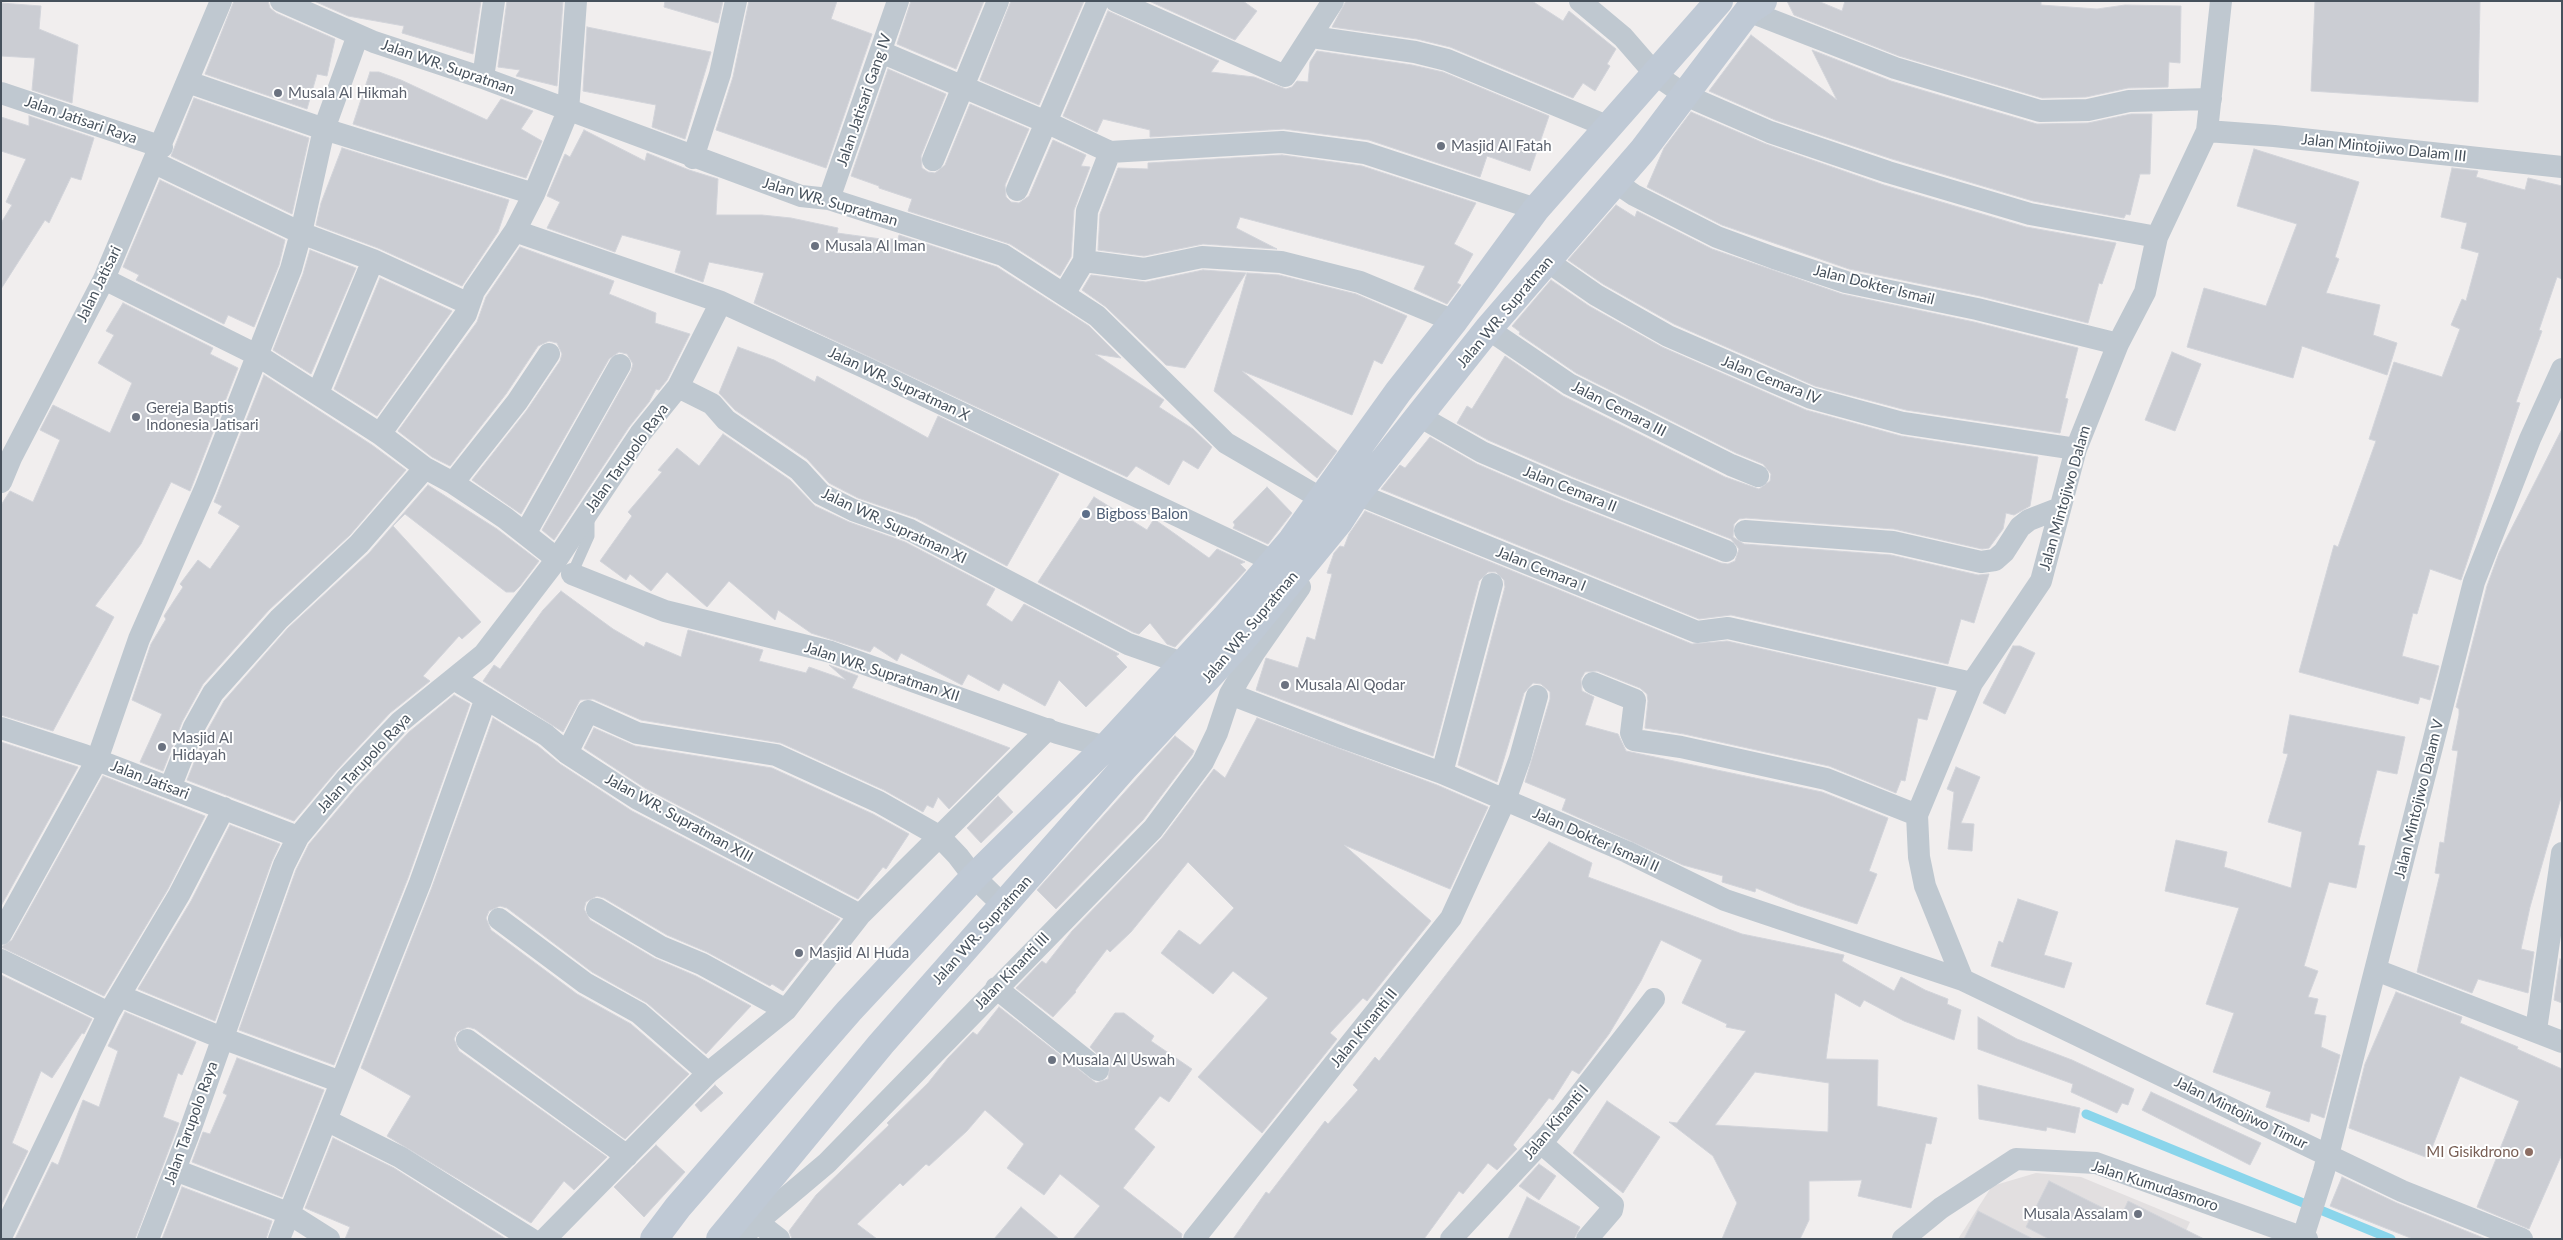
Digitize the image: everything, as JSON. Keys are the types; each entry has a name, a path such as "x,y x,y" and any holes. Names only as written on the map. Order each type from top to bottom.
{"main road":[{"name":"Jalan WR. Supratman","path":"654,1239 678,1207 849,1011 974,877 1106,747 1182,663 1226,618 1292,540 1398,392 1454,321 1536,209 1656,75 1719,1"},
{"name":"Jalan WR. Supratman","path":"720,1239 881,1044 1123,769 1240,643 1339,522 1357,494 1488,329 1616,182 1755,6"}],"street":[{"name":"Jalan Jatisari","path":"1,482 11,458 104,279 222,1"},
{"name":"Jalan WR. Supratman","path":"281,1 358,35 483,78 693,158 801,196 829,199 1002,255 1097,316 1226,443 1322,499"},
{"path":"483,78 494,1"},
{"path":"380,434 466,314 469,304 515,231 534,194 568,111 576,1"},
{"path":"693,158 720,74 736,1"},
{"name":"Jalan Jatisari Gang IV","path":"829,199 898,1"},
{"path":"933,160 962,85 998,1"},
{"path":"1017,190 1098,1"},
{"path":"1116,1 1237,53 1283,76 1312,37 1333,1"},
{"path":"1580,1 1623,37 1656,75 1685,95 1770,132 1888,172 2030,214 2157,236"},
{"name":"Jalan Mintojiwo Dalam","path":"1963,980 1925,886 1919,857 1917,815 1972,683 2041,580 2076,449 2118,344 2145,292 2157,236 2206,131 2221,1"},
{"path":"1755,6 1896,68 2040,111 2088,110 2129,101 2211,99"},
{"path":"1,934 98,760 139,639 205,489 291,269 324,129 358,35"},
{"path":"1312,37 1415,52 1447,60 1609,127"},
{"path":"881,52 962,85 1110,152 1282,142 1365,153 1536,209"},
{"path":"188,82 324,129 534,194"},
{"name":"Jalan Jatisari Raya","path":"1,92 158,155 301,233 373,260 469,304"},
{"name":"Jalan Mintojiwo Dalam III","path":"2206,131 2562,167"},
{"path":"1064,294 1084,261 1087,211 1110,152"},
{"path":"2507,160 2562,153"},
{"name":"Jalan Dokter Ismail","path":"1616,182 1634,195 1717,237 1846,282 1977,309 2118,344"},
{"name":"Jalan WR. Supratman X","path":"515,231 721,302 884,376 1273,561"},
{"path":"1084,261 1144,269 1202,257 1281,262 1360,282 1454,321"},
{"path":"318,393 373,260"},
{"name":"Jalan Cemara IV","path":"1547,261 1596,295 1668,336 1811,398 1903,423 2076,449"},
{"name":"Jalan WR. Supratman XII","path":"104,279 257,355 318,393 380,434 425,468 453,483 525,534 564,566 665,611 831,652 1048,729 1106,747"},
{"name":"Jalan Tarupolo Raya","path":"148,1239 175,1170 284,865 298,837 347,778 400,722 484,654 564,566 590,509 640,434 678,387 721,302"},
{"name":"Jalan Cemara III","path":"1488,329 1569,384 1723,462 1758,476"},
{"path":"453,483 517,402 549,354"},
{"path":"525,534 620,365"},
{"name":"Jalan Mintojiwo Dalam V","path":"2305,1238 2309,1216 2328,1155 2376,970 2474,582 2530,438 2562,369"},
{"name":"Jalan WR. Supratman XI","path":"678,387 712,404 726,420 799,470 820,494 854,510 910,530 1128,644 1182,663"},
{"name":"Jalan Cemara II","path":"1420,416 1482,452 1568,489 1726,551"},
{"path":"170,788 194,727 213,693 279,619 359,544 425,468"},
{"name":"Jalan Cemara I","path":"1357,494 1696,632 1728,628 1972,683"},
{"path":"1745,531 1893,542 1981,562 1995,560 2004,552 2020,527 2029,520 2060,508"},
{"name":"Jalan Kinanti III","path":"741,1239 757,1222 827,1162 1152,829 1203,762 1217,733 1230,694 1254,653 1305,581 1312,567 1311,554"},
{"path":"1442,772 1492,584"},
{"name":"Jalan WR. Supratman XIII","path":"454,679 546,735 567,753 638,799 860,915"},
{"path":"1593,683 1635,700 1631,733 1634,740 1681,747 1826,779 1917,815"},
{"name":"Jalan Dokter Ismail II","path":"1230,694 1344,738 1442,772 1627,852 1725,900 1963,980"},
{"name":"Jalan Kinanti II","path":"1194,1239 1452,918 1504,800 1520,758 1537,696"},
{"path":"279,1239 420,883 486,698"},
{"path":"567,753 586,712 590,711 637,733 776,755 879,802 938,836 958,856 974,877 1004,906"},
{"name":"Jalan Jatisari","path":"1,728 98,760 298,837"},
{"path":"545,1239 708,1073 786,1010 860,915 1048,729"},
{"path":"1,1237 114,1005 179,895 224,808"},
{"path":"2536,1030 2562,853"},
{"path":"597,909 654,943 702,964 786,1010"},
{"path":"499,919 584,983 639,1013 708,1073"},
{"path":"1,960 114,1005 222,1038 341,1082"},
{"path":"2376,970 2536,1030 2562,1042"},
{"name":"Jalan Mintojiwo Timur","path":"1963,980 2402,1192 2522,1239"},
{"path":"996,988 1098,1070"},
{"name":"Jalan Kinanti I","path":"1451,1239 1541,1143 1654,999"},
{"path":"467,1040 627,1156"},
{"path":"326,1120 400,1156 531,1239"},
{"path":"1541,1143 1613,1205 1612,1210 1587,1239"},
{"name":"Jalan Kumudasmoro","path":"1903,1239 1941,1208 2016,1159 2096,1163 2268,1232 2305,1238"},
{"path":"175,1170 288,1213 329,1239"},
{"path":"757,1222 779,1239"}],"shaded area":[{"path":"2036,1173 2081,1177 2190,1222 2182,1239 1958,1239 1992,1186"}],"building":[{"path":"234,1 268,1 270,8 276,13 335,39 327,76 317,74 307,109 205,74"},
{"path":"314,1 481,1 473,54 402,33 404,26 348,16"},
{"path":"507,1 563,1 557,86 516,76 520,70 498,67"},
{"path":"665,1 723,1 718,23 664,7"},
{"path":"749,1 837,1 831,19 872,34 826,168 716,130 733,77"},
{"path":"911,1 984,1 956,69 897,44"},
{"path":"1011,1 1084,1 1039,105 980,80"},
{"path":"1149,1 1243,1 1257,11 1235,40"},
{"path":"1346,1 1532,1 1563,21 1569,11 1616,49 1607,64 1610,66 1595,91 1583,83 1573,98 1450,47 1417,39 1332,27"},
{"path":"1787,1 1818,1 1842,11 1845,1 2041,1 2041,5 2097,9 2125,5 2181,6 2180,63 2169,62 2168,87 2128,88 2086,97 2042,98 1899,56 1794,15"},
{"path":"2315,1 2480,1 2478,102 2311,91"},
{"path":"1,3 41,6 39,29 78,45 72,103 32,90 35,58 1,56"},
{"path":"1108,11 1219,61 1211,72 1254,77 1286,89 1292,87 1297,81 1308,82 1310,62 1317,51 1412,65 1443,72 1549,116 1530,171 1487,156 1480,177 1369,140 1284,129 1150,137 1150,130 1103,119 1097,132 1063,116"},
{"path":"587,27 711,52 685,139 652,127 656,105 583,91"},
{"path":"1751,35 1837,100 1812,50 1891,81 2037,124 2088,123 2131,114 2152,114 2150,174 2140,174 2130,215 2126,214 2124,218 2033,201 1892,159 1775,120 1709,91"},
{"path":"888,69 946,94 921,156 922,168 928,172 935,173 945,165 970,104 1029,129 1005,185 1006,197 1011,202 1019,203 1029,196 1053,140 1086,155 1081,166 1090,167 1074,210 1071,257 1060,276 1010,244 908,211 912,199 851,176"},
{"path":"370,72 379,72 401,80 487,120 501,99 533,111 521,129 542,141 526,178 353,124"},
{"path":"194,98 309,138 292,214 171,156"},
{"path":"1691,112 1766,144 1884,185 2026,227 2116,243 2102,284 2099,283 2088,323 1980,296 1849,269 1722,225 1647,187 1664,148"},
{"path":"29,116 94,138 81,180 71,177 49,223 45,220 1,289 1,223 12,205 6,202 26,159 1,151 1,117 29,126"},
{"path":"584,130 645,161 647,153 689,170 718,179 716,215 762,215 791,218 838,228 837,233 881,239 898,239 899,235 997,267 1089,326 1121,358 1095,354 1164,400 1159,407 1193,429 1212,447 1198,469 1183,460 1169,485 1136,466 1127,477 754,303 764,273 709,262 703,282 675,272 681,251 622,235 615,252 547,228 560,202 547,196 565,154 570,157"},
{"path":"342,148 509,200 498,232 462,286 378,248 316,225 321,203"},
{"path":"2254,149 2359,182 2335,257 2339,259 2326,293 2380,305 2373,335 2397,343 2387,375 2302,346 2293,378 2187,347 2204,288 2266,306 2297,224 2237,206"},
{"path":"1282,155 1362,166 1476,203 1454,244 1473,254 1457,283 1461,285 1447,304 1414,289 1425,266 1240,217 1236,228 1277,249 1203,244 1144,256 1098,250 1100,214 1118,168 1148,169 1148,163"},
{"path":"2452,168 2478,171 2476,177 2525,190 2528,178 2562,186 2562,279 2557,277 2539,330 2542,331 2516,402 2520,403 2461,580 2430,569 2417,614 2413,613 2402,656 2439,666 2430,700 2420,697 2418,704 2299,672 2334,545 2338,547 2376,441 2369,439 2394,362 2442,377 2460,329 2451,325 2462,299 2466,301 2479,253 2461,248 2467,223 2441,217"},
{"path":"160,180 285,240 279,265 254,327 228,315 224,324 136,280 139,275 123,267"},
{"path":"1616,205 1635,217 1637,211 1712,249 1842,294 1974,322 2078,348 2065,398 2068,399 2060,433 1906,410 1815,386 1674,324 1603,284 1568,260"},
{"path":"520,247 614,281 609,294 656,313 655,323 690,334 667,380 659,390 656,389 649,402 629,427 554,540 542,530 631,371 633,364 627,354 619,352 609,359 521,514 472,480 527,410 560,361 562,354 557,343 549,341 538,346 506,394 450,466 432,457 398,431 477,322 486,297"},
{"path":"310,250 356,268 311,374 273,350 303,274"},
{"path":"1203,270 1246,273 1185,368 1166,365 1106,307 1082,290 1091,275 1146,282"},
{"path":"1247,273 1279,275 1356,294 1407,316 1382,364 1374,360 1352,415 1242,371 1337,451 1317,478 1214,391"},
{"path":"380,278 452,311 377,416 334,389"},
{"path":"1551,280 1589,306 1662,347 1806,410 1901,436 2038,457 2030,506 2014,515 2006,513 2003,529 1989,548 1982,549 1894,529 1746,518 1739,519 1734,524 1733,537 1744,544 1891,555 1978,575 1989,574 1974,623 1961,619 1948,664 1731,615 1699,619 1381,489 1400,465 1405,468 1430,437 1477,464 1563,501 1721,563 1728,564 1735,561 1739,549 1731,539 1573,477 1488,440 1457,423 1467,406 1472,409 1505,356 1563,396 1725,477 1759,489 1770,481 1771,474 1763,464 1736,453 1576,373 1519,334 1520,332 1512,326"},
{"path":"123,303 213,348 210,354 238,368 190,491 171,482 141,544 95,606 114,617 53,731 1,715 1,505 10,491 33,502 60,440 40,430 53,405 110,433 132,383 98,363 114,335 106,331"},
{"path":"738,347 774,360 815,382 817,376 928,438 938,416 1059,474 1007,566 916,518 858,498 829,483 807,459 735,410 719,393"},
{"path":"2172,352 2201,364 2175,431 2145,420"},
{"path":"264,375 372,445 406,470 350,535 269,610 203,684 182,722 163,771 140,762 162,714 132,700 151,644 166,619 164,616 183,587 180,584 198,560 210,569 240,526 218,513 222,506 214,502"},
{"path":"2562,429 2562,794 2530,907 2521,949 2534,952 2528,993 2478,979 2472,993 2417,972 2440,874 2435,873 2440,842 2444,843 2458,751 2452,750 2459,715 2459,709 2456,707 2487,586 2499,553"},
{"path":"723,434 790,480 815,506 849,522 905,542 995,589 986,605 1012,622 1024,604 1119,654 1116,656 1127,667 1086,707 1059,680 1045,706 1003,683 999,691 968,674 962,685 901,653 897,661 874,646 870,652 811,633 778,610 775,620 729,581 707,607 667,572 651,591 630,574 626,580 600,561 632,516 628,512 662,472 658,470 677,448 699,466"},
{"path":"428,485 497,529 539,561 520,586 514,592 506,592 405,514 393,526 481,622 462,639 459,636 423,676 430,681 390,713 337,770 294,821 187,780 206,733 224,701 288,628 369,553"},
{"path":"1267,487 1292,513 1268,544 1233,528 1235,525 1233,522"},
{"path":"1094,497 1147,530 1154,519 1209,558 1217,549 1245,562 1240,564 1246,570 1175,647 1167,644 1150,623 1139,634 1133,632 1038,582"},
{"path":"1365,511 1692,644 1727,641 1936,688 1927,720 1918,718 1905,781 1901,780 1896,793 1829,766 1684,734 1645,728 1648,701 1647,694 1640,688 1597,671 1585,672 1581,679 1582,691 1594,697 1585,725 1618,734 1626,751 1822,792 1888,818 1869,871 1877,874 1857,924 1797,905 1756,888 1755,892 1722,882 1723,876 1683,865 1562,810 1566,799 1525,782 1550,699 1550,692 1541,684 1533,683 1524,693 1497,782 1458,765 1505,587 1504,580 1496,572 1488,572 1479,581 1433,756 1256,690 1266,658 1298,668 1307,637 1315,640 1332,574 1327,573 1334,553 1340,546 1344,547 1349,534"},
{"path":"561,591 613,629 644,647 646,642 681,657 688,630 763,650 759,661 806,673 809,667 846,680 829,665 858,676 852,688 1010,748 949,809 938,797 933,808 927,805 923,812 884,790 781,743 641,720 593,699 580,700 563,732 483,681 494,665 500,669 543,610"},
{"path":"2013,646 2020,646 2035,653 2005,714 1983,703"},
{"path":"454,695 470,704 408,878 334,1065 239,1030 296,870 309,844 357,787 409,732"},
{"path":"2290,715 2405,737 2397,774 2377,770 2358,845 2365,846 2356,888 2329,882 2304,966 2318,971 2308,997 2318,999 2314,1014 2326,1016 2321,1047 2340,1055 2324,1118 2311,1113 2309,1122 2266,1107 2271,1092 2213,1072 2234,1013 2206,1004 2239,908 2165,891 2176,840 2227,852 2224,867 2291,888 2302,832 2268,822 2288,754 2283,753"},
{"path":"493,718 538,746 560,764 632,811 840,919 783,991 707,952 667,935 604,898 597,896 586,902 584,909 590,920 654,958 696,976 751,1006 706,1054 647,1003 592,972 507,908 500,906 489,911 486,918 491,930 577,994 631,1024 689,1074 625,1139 475,1029 468,1027 457,1032 454,1039 459,1051 607,1157 574,1190 564,1181 531,1223 387,1136 411,1096 361,1068 432,887"},
{"path":"1257,718 1437,785 1488,807 1450,889 1344,845 1431,921 1367,1001 1363,998 1330,1033 1337,1039 1262,1133 1198,1077 1268,998 1233,971 1213,994 1161,953 1179,930 1200,945 1234,908 1188,862 1131,932 1110,952 1107,949 1076,992 1053,1017 1016,988 1042,961 1046,964 1072,931 1162,838 1214,769 1225,778"},
{"path":"594,728 635,746 772,768 873,814 909,834 886,869 883,867 858,899 645,788 584,748"},
{"path":"1175,736 1194,751 1192,755 1143,820 1056,909 1037,890"},
{"path":"1,742 78,767 1,906"},
{"path":"1956,767 1980,777 1961,823 1974,824 1972,851 1948,849 1954,792 1947,789"},
{"path":"103,776 205,816 168,889 104,996 1,947 12,940"},
{"path":"998,796 1013,812 981,843 967,828"},
{"path":"230,825 280,844 272,861 215,1021 138,989 191,901"},
{"path":"1549,842 1592,863 1588,877 1742,934 1844,955 1842,961 1894,991 1901,977 1925,990 1948,999 1947,1004 1961,1010 1954,1040 1904,1021 1864,1000 1860,1007 1835,993 1826,1059 1878,1060 1877,1106 1937,1118 1931,1144 1926,1143 1911,1208 1858,1196 1862,1180 1809,1181 1809,1220 1800,1239 1722,1239 1737,1203 1713,1156 1669,1122 1677,1123 1746,1031 1726,1027 1727,1024 1682,1003 1702,960 1661,940 1641,981 1609,1034 1579,1074 1572,1070 1553,1100 1549,1098 1513,1145 1517,1149 1497,1170 1488,1163 1463,1194 1459,1191 1424,1239 1233,1239 1266,1192 1269,1194 1325,1121 1328,1124 1358,1090 1353,1085 1375,1057 1379,1061","holes":["1755,1072 1829,1083 1828,1132 1715,1125"]},
{"path":"2018,899 2058,912 2044,955 2072,963 2064,988 1991,966 1999,941 2003,943"},
{"path":"2560,959 2562,960 2562,1003 2554,1000"},
{"path":"1,975 92,1019 84,1034 82,1033 52,1078 41,1071 12,1143 28,1151 1,1206"},
{"path":"2396,992 2462,1017 2460,1023 2518,1047 2517,1049 2562,1069 2562,1154 2529,1229 2477,1207 2519,1101 2460,1076 2428,1158 2349,1128 2365,1064"},
{"path":"999,1007 1096,1083 1108,1079 1110,1066 1090,1047 1115,1013 1124,1013 1154,1036 1151,1041 1192,1069 1169,1102 1160,1096 1134,1129 1155,1147 1123,1188 1182,1234 1181,1239 1073,1239 1100,1206 1060,1174 1044,1195 1007,1168 1024,1144 985,1110 967,1131 929,1166 926,1164 903,1186 900,1183 857,1224 877,1239 792,1239 789,1231 816,1195 889,1125 887,1123 928,1083 948,1058 973,1032 977,1035"},
{"path":"125,1012 196,1042 182,1075 178,1073 163,1117 179,1123 135,1239 15,1239 52,1162 58,1165 83,1100 99,1107 118,1051 108,1046"},
{"path":"1978,1017 2017,1039 2072,1060 2134,1089 2128,1105 2122,1103 2117,1113 2071,1092 2073,1084 1978,1049"},
{"path":"237,1058 324,1090 282,1197 192,1162 203,1132 210,1134 227,1095 223,1093"},
{"path":"715,1085 723,1093 701,1112 695,1105"},
{"path":"1978,1085 2080,1108 2075,1133 2047,1127 2046,1131 1979,1119"},
{"path":"2151,1092 2261,1143 2250,1165 2142,1110"},
{"path":"1607,1101 1660,1137 1623,1193 1573,1153"},
{"path":"333,1138 394,1168 506,1239 345,1239 350,1227 305,1208"},
{"path":"656,1145 685,1172 644,1217 614,1187"},
{"path":"1539,1164 1556,1176 1539,1200 1519,1186"},
{"path":"2342,1177 2397,1203 2486,1239 2413,1239 2330,1206"},
{"path":"2049,1181 2121,1217 2128,1201 2204,1239 2049,1239 2026,1227"},
{"path":"182,1187 272,1221 266,1239 162,1239"},
{"path":"1527,1197 1580,1227 1574,1239 1508,1239"},
{"path":"1021,1207 1059,1239 994,1239"},
{"path":"1978,1211 2033,1239 1964,1239"}],"waterway":[{"path":"2086,1114 2391,1239"}],"place":[{"name":"Musala Al Hikmah","path":"278,93"},
{"name":"Masjid Al Fatah","path":"1441,146"},
{"name":"Musala Al Iman","path":"815,246"},
{"name":"Gereja Baptis Indonesia Jatisari","path":"136,417"},
{"name":"Bigboss Balon","path":"1086,514"},
{"name":"Musala Al Qodar","path":"1285,685"},
{"name":"Masjid Al Hidayah","path":"162,747"},
{"name":"Masjid Al Huda","path":"799,953"},
{"name":"Musala Al Uswah","path":"1052,1060"},
{"name":"MI Gisikdrono","path":"2529,1152"},
{"name":"Musala Assalam","path":"2138,1214"}]}
